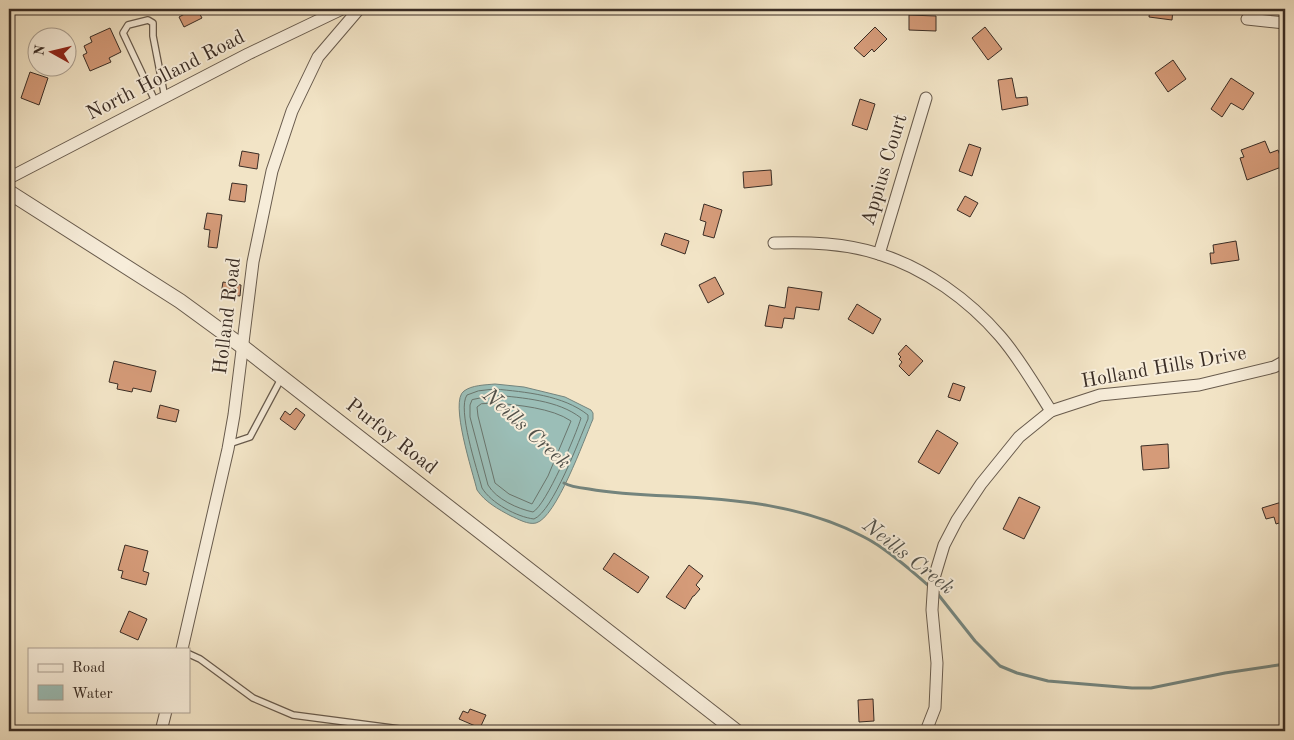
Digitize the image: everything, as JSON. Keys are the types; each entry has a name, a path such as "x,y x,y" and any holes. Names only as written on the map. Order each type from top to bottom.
{"street":[{"name":"North Holland Road","path":"9,178 248,54 342,9"},
{"name":"Holland Road","path":"182,648 228,444 243,347 253,262 272,170 292,111 318,57 359,9"},
{"path":"1247,19 1285,22"},
{"name":"Appius Court","path":"880,254 926,98"},
{"name":"Purfoy Road","path":"9,192 180,301 243,347 736,731"},
{"path":"774,243 811,242 846,247 880,254 915,269 953,292 972,307 1000,336 1023,366 1052,411"},
{"name":"Holland Hills Drive","path":"926,731 935,708 937,663 932,610 934,578 944,544 957,520 981,484 1019,437 1052,411 1100,394 1199,385 1274,367 1285,361"},
{"path":"161,731 166,712"}],"lane":[{"path":"148,20 153,23 160,100 124,33 128,25 148,20"},
{"path":"228,444 250,437 282,377"},
{"path":"190,654 200,659 254,698 293,715 415,731"}],"water":[{"path":"495,384 524,387 565,397 591,410 593,413 593,419 569,477 552,508 544,518 536,523 520,520 497,508 488,502 477,490 460,422 460,397 464,391 471,388"}],"building":[{"path":"197,9 202,18 184,27 179,17"},
{"path":"1150,9 1173,9 1172,20 1149,17"},
{"path":"909,15 936,16 936,31 909,30"},
{"path":"875,27 887,39 874,52 872,49 864,57 854,48"},
{"path":"985,27 1002,49 988,60 972,38"},
{"path":"110,28 121,52 109,58 111,62 90,71 83,55 87,53 84,46 92,42 90,37"},
{"path":"1173,60 1186,79 1168,92 1155,73"},
{"path":"28,78 48,78 39,105 21,98"},
{"path":"1012,78 1016,98 1027,97 1028,105 1002,110 998,80"},
{"path":"1231,78 1254,93 1243,110 1231,103 1222,117 1211,109"},
{"path":"860,99 875,104 867,130 852,125"},
{"path":"1265,141 1270,153 1278,150 1284,166 1247,180 1240,158 1244,157 1241,150"},
{"path":"969,144 981,148 972,176 959,171"},
{"path":"242,151 259,154 257,169 239,166"},
{"path":"771,170 772,185 744,188 743,172"},
{"path":"232,183 247,185 245,202 229,200"},
{"path":"965,196 978,203 970,217 957,210"},
{"path":"704,204 722,210 714,238 703,235 706,222 700,220"},
{"path":"207,213 222,215 217,248 208,247 210,230 204,229"},
{"path":"665,233 689,241 685,254 661,245"},
{"path":"1236,241 1239,260 1211,264 1210,253 1214,253 1213,245"},
{"path":"715,277 724,294 708,303 699,285"},
{"path":"223,282 241,285 240,296 221,294"},
{"path":"788,287 822,292 819,310 796,307 794,319 784,318 782,328 765,326 769,305 785,308"},
{"path":"857,304 881,319 873,334 848,319"},
{"path":"906,345 923,361 909,376 899,366 902,362 898,354"},
{"path":"114,361 156,371 151,392 133,388 132,392 117,389 118,384 109,382"},
{"path":"953,383 965,387 960,401 948,397"},
{"path":"160,405 179,410 176,422 157,418"},
{"path":"296,408 305,415 295,430 280,419 285,411 290,415"},
{"path":"937,430 958,443 939,474 918,462"},
{"path":"1168,444 1169,468 1143,470 1141,446"},
{"path":"1019,497 1040,507 1024,539 1003,529"},
{"path":"1285,501 1285,521 1276,524 1274,517 1266,519 1262,508"},
{"path":"125,545 148,551 143,571 149,573 146,585 121,578 123,571 118,570"},
{"path":"614,553 649,577 638,593 603,569"},
{"path":"689,565 703,576 696,585 700,589 685,609 666,597"},
{"path":"129,611 147,619 138,640 120,632"},
{"path":"873,699 874,721 859,722 858,700"},
{"path":"470,709 486,715 480,728 459,719 463,711 468,713"}],"waterway":[{"name":"Neills Creek","path":"564,483 576,487 619,493 744,502 793,511 818,518 841,526 881,547 930,587"},
{"name":"Neills Creek","path":"937,593 975,641 1000,666 1017,673 1048,681 1151,688 1225,673 1285,664"}]}
